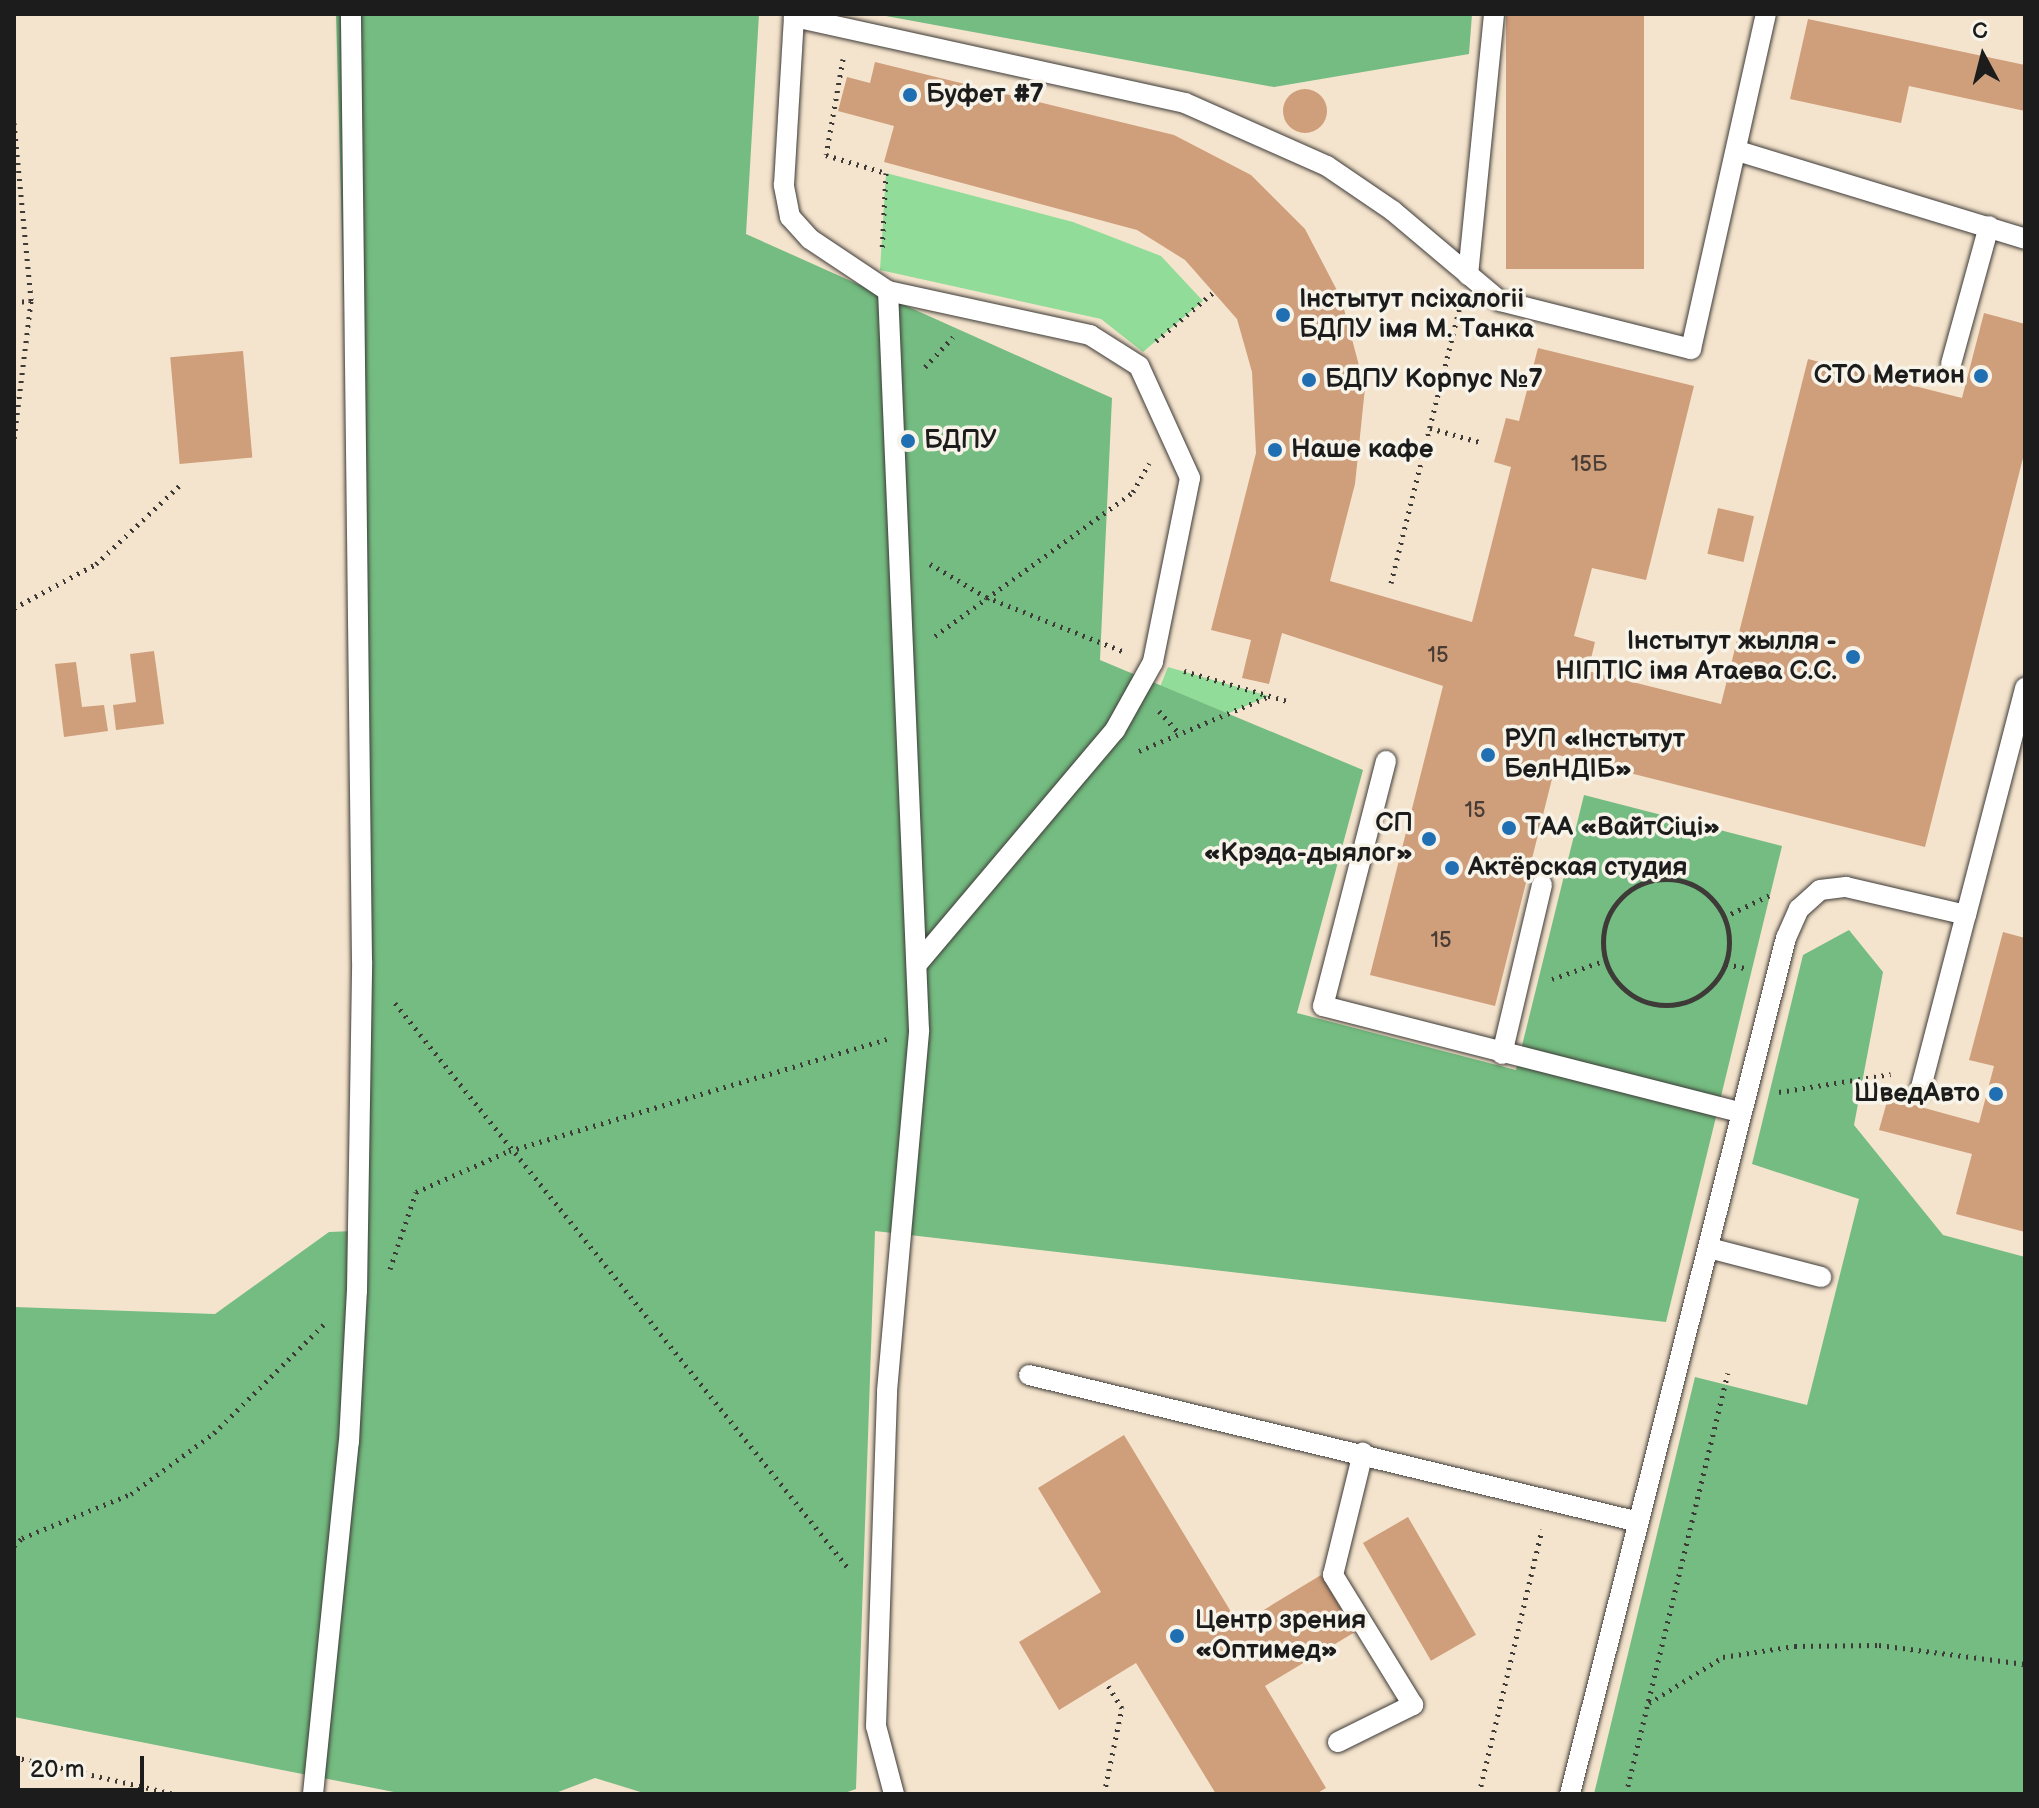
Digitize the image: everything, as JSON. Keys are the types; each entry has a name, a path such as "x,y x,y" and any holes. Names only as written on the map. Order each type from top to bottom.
{"lane":[{"path":"313,1794 349,1442 357,1291 362,961 351,14"},
{"path":"1468,275 1494,14"},
{"path":"917,964 1115,730 1153,662 1190,478 1139,366 1090,335 888,291 810,239 790,217 784,185 794,17 1185,103 1327,166 1393,211 1500,301 1691,349 1738,151 1766,14"},
{"path":"1738,151 2025,239"},
{"path":"1951,364 1989,226"},
{"path":"888,291 919,1030 887,1391 876,1726 894,1794"},
{"path":"1920,1091 2025,688"},
{"path":"1386,761 1323,1006 1502,1054 1744,1105"},
{"path":"1502,1054 1542,885"},
{"path":"1570,1794 1786,938 1799,909 1820,890 1846,887 1966,915"},
{"path":"1709,1248 1821,1277"},
{"path":"1029,1375 1549,1497 1639,1522"},
{"path":"1338,1742 1413,1705 1333,1575 1363,1453"}],"path":[{"path":"848,29 826,155 886,173 880,270 888,291"},
{"path":"14,123 31,301 14,439"},
{"path":"1391,583 1468,275"},
{"path":"1153,343 1215,291"},
{"path":"14,302 31,301"},
{"path":"913,380 978,311"},
{"path":"1430,428 1483,443"},
{"path":"904,663 986,597 1133,492 1169,429"},
{"path":"14,608 96,564 180,485"},
{"path":"898,544 986,597 1153,662 1287,701"},
{"path":"1136,742 1131,755 1269,696"},
{"path":"1147,717 1153,704 1180,734"},
{"path":"1685,881 1703,890 1724,917 1730,944 1726,964 1701,996 1682,1004 1661,1006 1640,1000 1622,988 1606,960 1604,929 1612,910 1626,893 1645,883 1685,881"},
{"path":"1724,917 1775,892 1799,909"},
{"path":"1517,991 1606,960"},
{"path":"362,961 509,1151 881,1608"},
{"path":"14,1546 22,1538 131,1494 214,1433 357,1291 392,1268 416,1192 509,1151 919,1030"},
{"path":"1744,1105 1926,1067"},
{"path":"1626,1794 1728,1373"},
{"path":"1479,1794 1549,1497"},
{"path":"1648,1703 1723,1657 1795,1646 1879,1645 2025,1664"},
{"path":"1104,1794 1122,1708 1106,1682"},
{"path":"14,1757 174,1794"}],"green space":[{"path":"336,14 759,14 746,234 1112,398 1100,660 1363,770 1297,1013 1516,1070 1584,795 1782,846 1666,1322 875,1231 856,1789 842,1794 647,1794 595,1778 553,1794 404,1794 14,1717 14,1307 215,1314 329,1232 354,1231 362,961"},
{"path":"875,14 1472,14 1469,54 1274,87"},
{"path":"886,173 1073,222 1161,256 1203,301 1143,352 1101,319 880,270"},
{"path":"1168,667 1269,696 1180,734 1153,704"},
{"path":"1849,930 1883,972 1854,1125 1943,1235 2025,1257 2025,1794 1594,1794 1695,1377 1807,1405 1859,1199 1752,1164 1803,955"}],"building":[{"path":"1506,14 1644,14 1644,269 1506,269"},
{"path":"1808,19 2025,65 2025,111 1909,86 1901,123 1790,99"},
{"path":"875,62 1174,135 1251,175 1305,229 1341,298 1365,388 1355,484 1330,581 1472,622 1511,467 1494,462 1506,418 1519,421 1538,348 1694,386 1646,580 1592,568 1574,636 1595,642 1588,671 1721,704 1808,359 1962,398 1984,313 2025,324 2025,450 1925,847 1558,755 1495,1006 1370,975 1443,686 1282,633 1269,684 1242,678 1251,640 1211,630 1256,453 1252,372 1237,319 1185,260 1137,230 884,162 894,126 838,111 847,77 870,83"},
{"path":"1305,89 1321,95 1327,111 1321,127 1305,133 1289,127 1283,111 1289,95"},
{"path":"243,351 252,458 180,464 170,357"},
{"path":"1718,508 1754,516 1743,562 1707,554"},
{"path":"154,651 164,724 116,730 113,705 136,702 130,654"},
{"path":"76,662 82,707 104,705 108,731 64,737 55,664"},
{"path":"2003,932 2025,938 2025,1232 1956,1214 1972,1154 1879,1130 1888,1098 1979,1123 1994,1066 1969,1060"},
{"path":"1124,1435 1239,1625 1321,1575 1355,1632 1265,1686 1326,1788 1316,1794 1216,1794 1136,1663 1059,1710 1019,1642 1101,1592 1038,1488"},
{"path":"1408,1517 1476,1635 1431,1661 1363,1543"}],"place":[{"name":"Буфет #7","path":"910,95"},
{"name":"Інстытут псіхалогіі БДПУ імя М. Танка","path":"1283,315"},
{"name":"СТО Метион","path":"1981,376"},
{"name":"БДПУ Корпус №7","path":"1309,380"},
{"name":"БДПУ","path":"908,441"},
{"name":"Наше кафе","path":"1275,450"},
{"name":"Інстытут жылля - НІПТІС імя Атаева С.С.","path":"1853,657"},
{"name":"РУП «Інстытут БелНДІБ»","path":"1488,755"},
{"name":"ТАА «ВайтСіці»","path":"1509,828"},
{"name":"СП «Крэда-дыялог»","path":"1429,839"},
{"name":"Актёрская студия","path":"1452,868"},
{"name":"ШведАвто","path":"1996,1094"},
{"name":"Центр зрения «Оптимед»","path":"1177,1636"}]}
